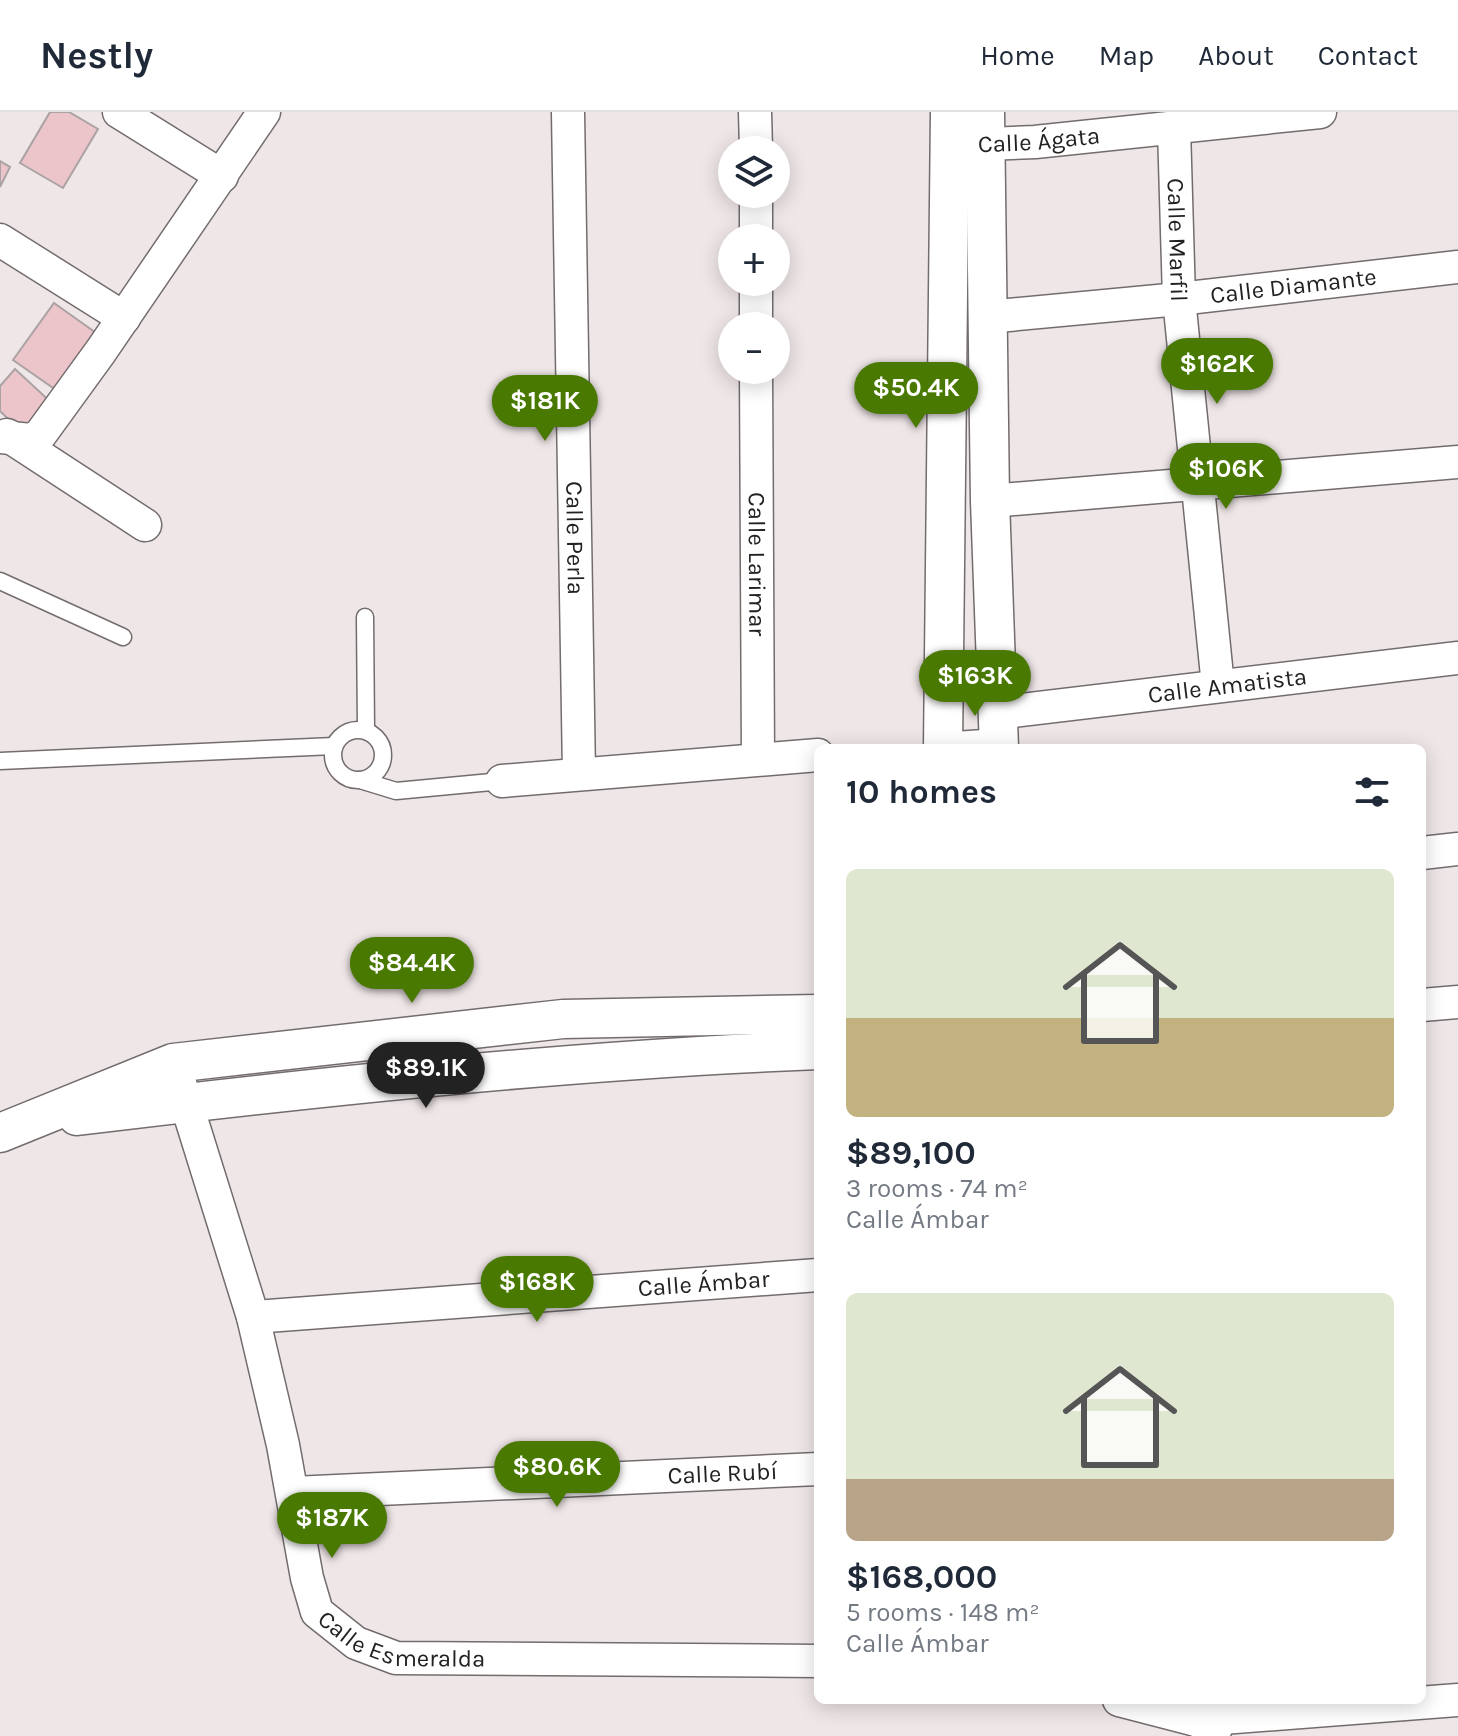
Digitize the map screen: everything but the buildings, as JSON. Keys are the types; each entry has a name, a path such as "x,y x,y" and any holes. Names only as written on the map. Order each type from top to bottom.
{"street":[{"path":"119,112 222,176"},
{"path":"5,435 31,440 40,435 264,112"},
{"name":"Calle Perla","path":"568,112 579,774"},
{"path":"755,112 756,136"},
{"name":"Calle Ágata","path":"968,128 1174,128 1320,112"},
{"path":"968,128 987,317 998,735"},
{"path":"943,744 968,128"},
{"name":"Calle Marfil","path":"1174,128 1179,299 1218,686"},
{"path":"0,240 124,318"},
{"name":"Calle Diamante","path":"987,317 1458,267"},
{"name":"Calle Larimar","path":"756,384 758,759"},
{"path":"5,435 145,525"},
{"path":"990,501 1458,462"},
{"name":"Calle Amatista","path":"968,744 1218,686 1458,658"},
{"path":"502,781 814,755"},
{"path":"1426,853 1458,849"},
{"path":"1426,1005 1458,1002"},
{"path":"15,1128 173,1063 563,1019 814,1014"},
{"path":"15,1128 188,1103 680,1057 814,1050"},
{"name":"Calle Esmeralda","path":"173,1063 253,1317 293,1493 307,1578 317,1612 356,1643 396,1658 814,1661"},
{"name":"Calle Ámbar","path":"253,1317 814,1275"},
{"name":"Calle Rubí","path":"293,1493 814,1469"},
{"path":"1426,1702 1458,1700"},
{"path":"1134,1704 1196,1720 1233,1736"},
{"path":"1196,1720 1406,1704"}],"lane":[{"path":"0,581 123,637"},
{"path":"365,617 366,730"},
{"path":"360,780 370,777 382,763 381,743 366,730 346,732 334,746 335,766 341,773 360,780 396,791 502,781"},
{"path":"0,761 334,746"}]}
